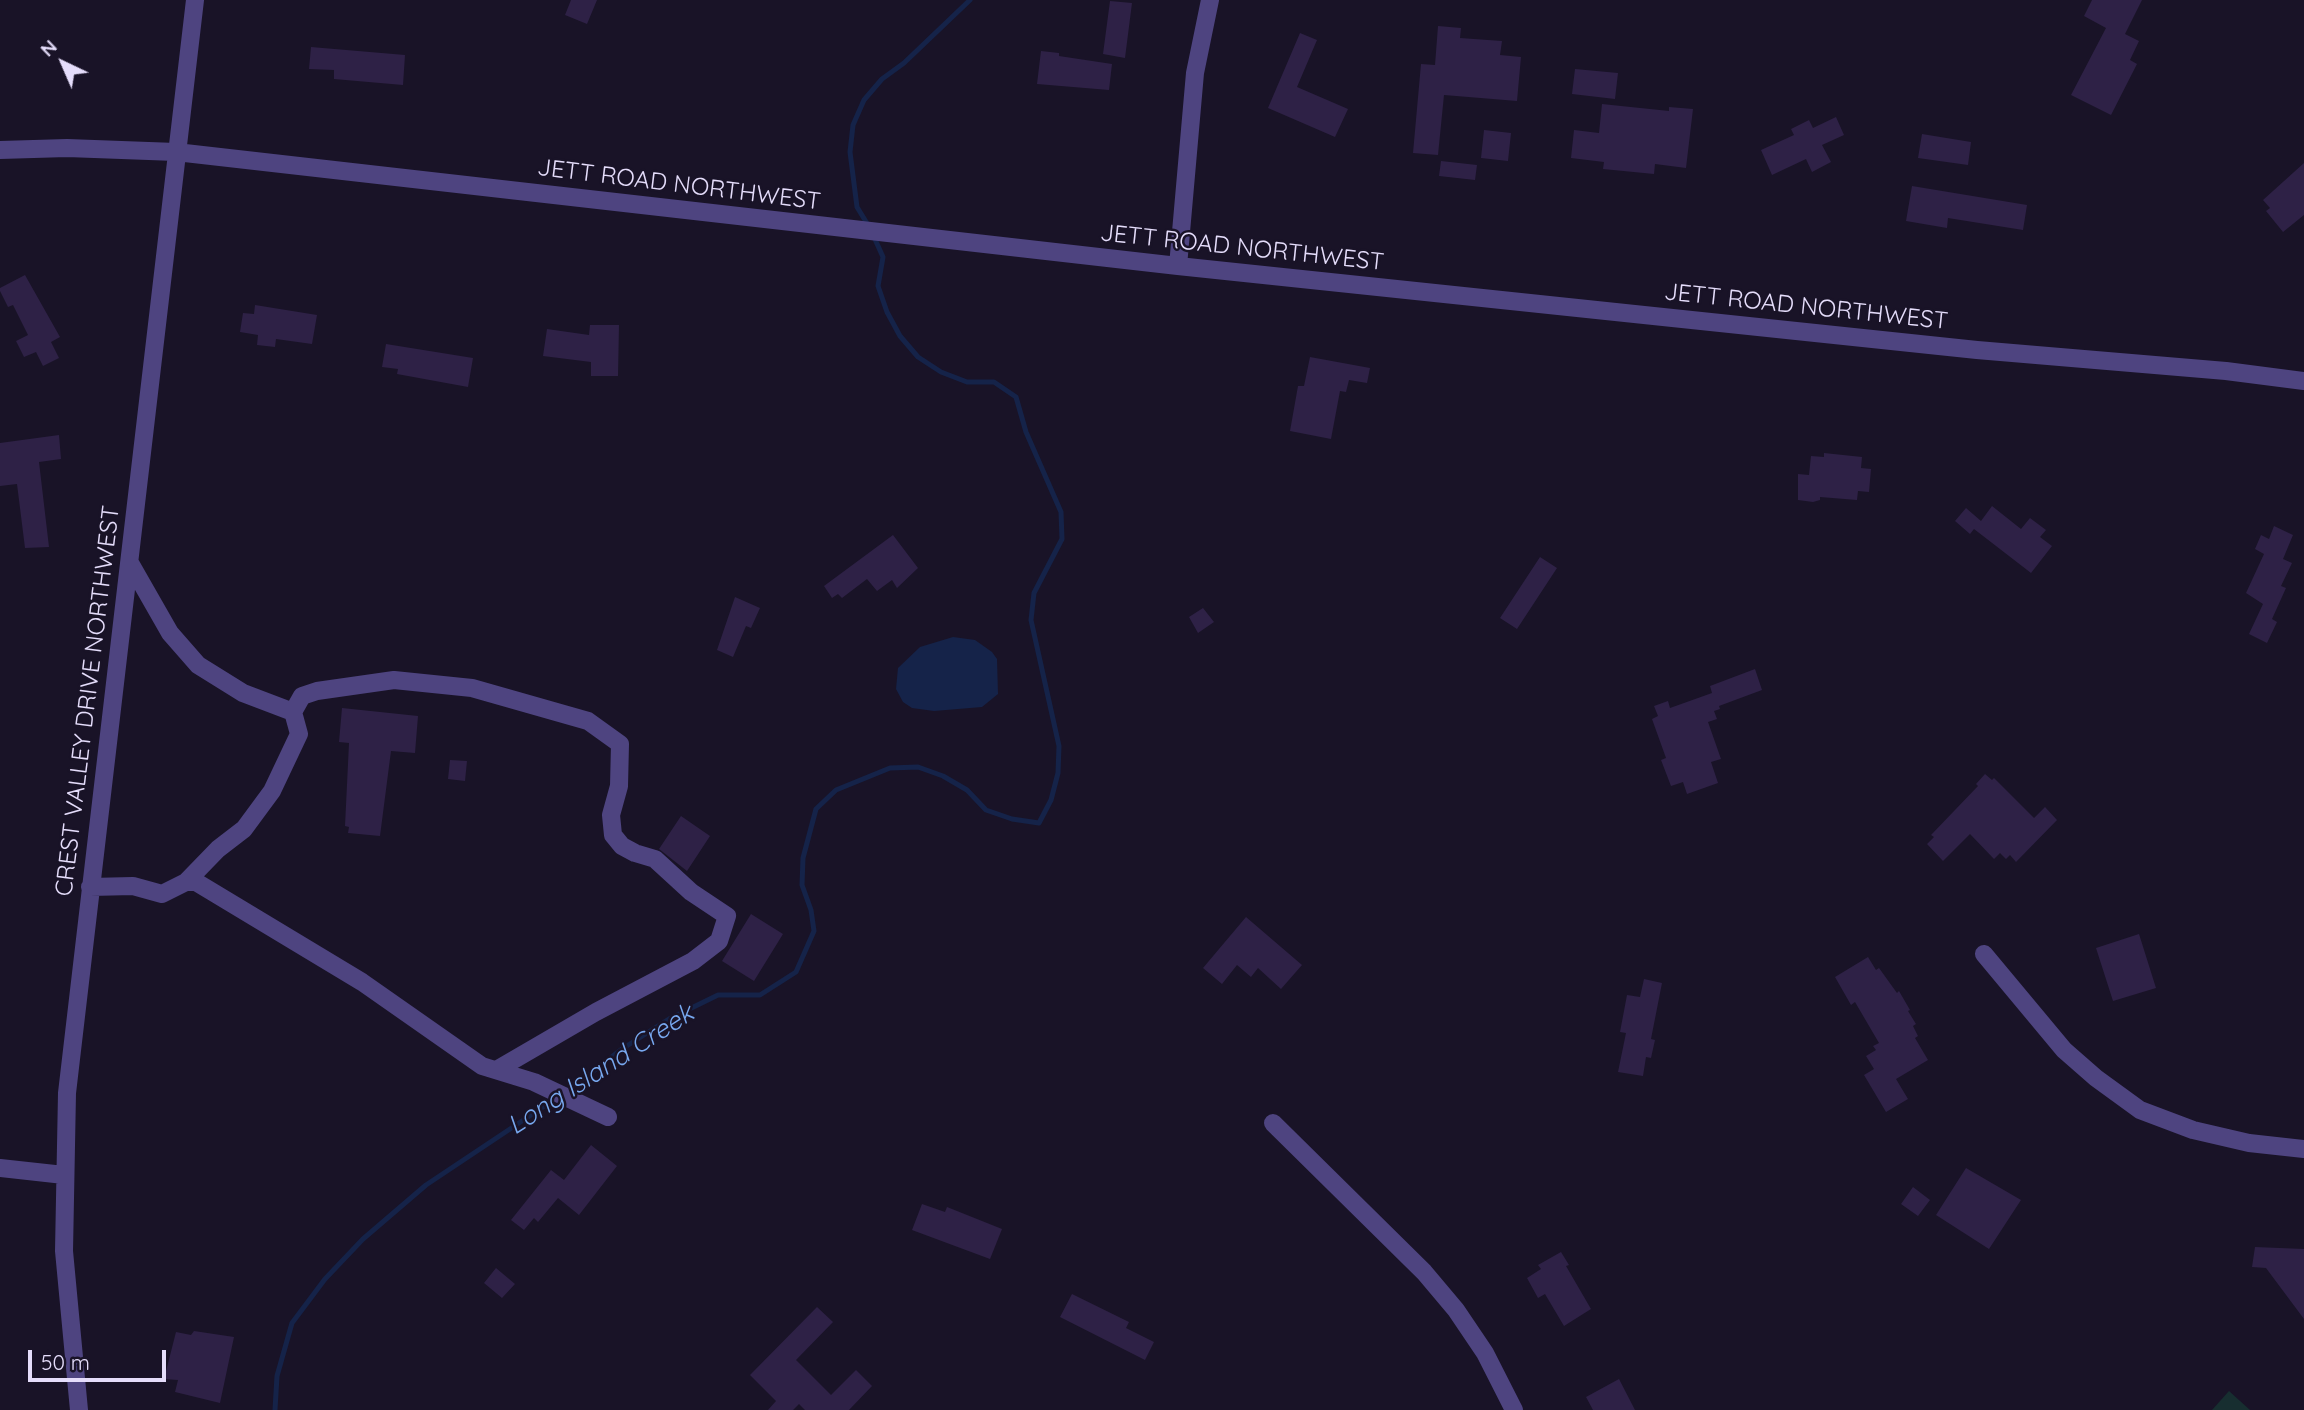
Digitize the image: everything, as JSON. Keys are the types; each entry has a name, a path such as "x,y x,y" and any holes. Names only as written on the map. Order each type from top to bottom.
{"street":[{"name":"CREST VALLEY DRIVE NORTHWEST","path":"79,1410 66,1278 64,1175 72,1039 195,0"},
{"path":"1178,267 1195,73 1210,0"},
{"name":"JETT ROAD NORTHWEST","path":"0,150 67,148 176,152 1178,267 2304,381"},
{"path":"130,563 170,633 198,665 243,694 293,712"},
{"path":"90,887 133,886 162,894 186,882 218,849 244,829 272,791 299,734 293,712 302,696 317,691 394,680 472,688 588,721 620,744 619,786 611,815 613,835 622,846 654,859 691,892 727,916 719,941 693,961 596,1012 498,1069"},
{"path":"186,882 196,882 362,982 482,1066 498,1069 608,1117"},
{"path":"1984,954 2064,1050 2096,1078 2140,1110 2193,1130 2249,1143 2304,1149"},
{"path":"1273,1123 1432,1282 1485,1353 1514,1410"},
{"path":"0,1168 64,1175"}],"green space":[{"path":"2229,1391 2250,1410 2212,1410"}],"water":[{"path":"953,637 975,640 992,652 997,659 998,694 982,707 934,711 912,708 903,702 896,689 898,668 920,647"}],"building":[{"path":"571,0 597,0 587,24 565,15"},
{"path":"2092,0 2142,0 2125,34 2139,41 2130,60 2137,64 2111,115 2071,95 2106,28 2084,16"},
{"path":"1110,1 1132,3 1125,58 1103,54"},
{"path":"1438,26 1461,28 1460,38 1502,41 1500,55 1521,57 1517,101 1444,95 1438,155 1413,153 1421,64 1435,65"},
{"path":"1300,33 1317,40 1297,87 1348,109 1335,137 1268,108"},
{"path":"311,47 405,55 403,85 334,79 334,70 309,69"},
{"path":"1041,51 1112,64 1109,90 1037,84"},
{"path":"1575,69 1618,73 1615,99 1572,94"},
{"path":"1602,104 1669,111 1669,107 1693,109 1686,168 1655,164 1654,174 1603,169 1604,162 1571,158 1574,130 1599,133"},
{"path":"1836,117 1844,135 1822,145 1831,162 1812,172 1806,159 1772,175 1761,150 1794,135 1791,129 1809,120 1813,128"},
{"path":"1484,130 1511,133 1508,161 1481,158"},
{"path":"1922,134 1971,142 1968,165 1918,158"},
{"path":"1441,161 1477,165 1475,180 1439,176"},
{"path":"2304,163 2304,215 2283,232 2266,211 2270,208 2263,200"},
{"path":"1912,186 2027,205 2023,230 1948,218 1947,228 1906,221"},
{"path":"25,275 60,337 51,342 59,358 43,366 36,352 24,357 16,341 28,335 13,305 8,307 0,291 0,288"},
{"path":"255,305 317,315 312,344 276,339 275,347 257,345 258,335 240,332 243,313 254,314"},
{"path":"590,325 619,325 618,376 591,376 591,362 543,356 547,329 589,335"},
{"path":"386,344 473,358 468,387 397,374 398,369 382,367"},
{"path":"1310,357 1370,368 1367,383 1349,380 1346,392 1340,391 1331,439 1290,431 1298,386 1304,386"},
{"path":"59,435 61,459 39,462 49,547 25,548 17,484 0,486 0,443"},
{"path":"1824,453 1862,457 1861,468 1871,469 1869,492 1858,491 1857,500 1820,497 1820,500 1813,502 1798,500 1798,474 1809,475 1811,456 1824,457"},
{"path":"1992,506 2021,529 2030,518 2046,530 2040,537 2052,546 2031,573 1974,529 1970,534 1955,521 1966,508 1981,521"},
{"path":"2274,526 2293,535 2283,559 2292,563 2281,586 2286,588 2272,619 2277,622 2267,643 2249,634 2263,604 2246,593 2264,554 2255,549 2261,535 2269,539"},
{"path":"893,535 918,568 897,588 892,580 877,591 867,579 842,598 838,594 832,598 824,586"},
{"path":"1540,557 1557,568 1517,629 1500,618"},
{"path":"735,597 760,608 751,628 746,626 733,657 717,650"},
{"path":"1203,608 1214,622 1198,633 1189,617"},
{"path":"1755,669 1762,690 1719,706 1720,709 1714,711 1717,719 1708,722 1721,759 1711,762 1718,783 1687,794 1683,782 1671,786 1661,760 1666,758 1652,719 1658,716 1654,706 1668,701 1670,708 1712,693 1710,686"},
{"path":"342,708 418,716 415,753 391,751 380,836 348,833 349,827 345,826 349,743 339,742"},
{"path":"450,760 467,761 465,781 448,779"},
{"path":"1985,774 1992,780 1994,778 2034,818 2045,807 2057,820 2016,862 2010,855 2006,859 2000,853 1994,859 1970,834 1943,861 1927,844 1934,837 1931,835 1978,786 1976,784"},
{"path":"681,816 710,836 687,871 659,849"},
{"path":"751,914 783,934 754,981 722,961"},
{"path":"1246,917 1302,965 1281,989 1258,968 1251,977 1237,965 1222,984 1203,968"},
{"path":"2139,934 2156,988 2113,1001 2096,948"},
{"path":"1868,957 1876,970 1879,968 1897,993 1899,991 1916,1024 1913,1026 1918,1036 1915,1038 1928,1060 1896,1079 1908,1099 1886,1112 1864,1075 1874,1069 1866,1056 1876,1050 1873,1046 1879,1043 1855,1002 1851,1005 1835,977"},
{"path":"1644,979 1662,983 1651,1039 1655,1040 1651,1058 1646,1057 1643,1076 1618,1072 1626,1033 1620,1032 1627,995 1640,997"},
{"path":"591,1145 617,1166 579,1215 558,1198 538,1222 534,1218 524,1230 511,1220 551,1170 564,1180"},
{"path":"1966,1168 2021,1200 1989,1249 1936,1215"},
{"path":"1913,1187 1930,1200 1918,1216 1901,1204"},
{"path":"922,1204 945,1212 947,1207 1002,1229 990,1259 912,1230"},
{"path":"2255,1247 2304,1249 2304,1319 2266,1268 2252,1267"},
{"path":"1561,1252 1591,1309 1564,1326 1545,1294 1538,1298 1527,1278 1541,1269 1538,1265"},
{"path":"496,1268 515,1284 502,1298 484,1283"},
{"path":"1072,1294 1129,1322 1126,1328 1154,1342 1145,1360 1060,1317"},
{"path":"817,1307 833,1322 796,1360 831,1395 856,1370 872,1386 849,1410 805,1410 799,1404 793,1410 768,1410 776,1401 750,1375"},
{"path":"194,1331 234,1337 220,1403 175,1392 178,1380 164,1379 176,1332 191,1335"},
{"path":"1619,1379 1635,1410 1593,1410 1586,1397"}],"waterway":[{"name":"Long Island Creek","path":"868,225 857,207 850,152 853,125 864,100 882,79 904,63 970,0"},
{"name":"Long Island Creek","path":"566,1092 622,1049 669,1019 718,995 760,995 796,972 814,931 811,910 802,885 803,858 816,809 836,790 890,768 918,767 943,776 967,790 986,810 1012,819 1039,823 1051,800 1058,773 1059,746 1031,620 1034,593 1062,539 1061,512 1026,432 1016,397 994,382 967,382 941,372 918,357 900,336 887,312 878,286 883,257 874,237"},
{"name":"Long Island Creek","path":"275,1410 277,1376 292,1323 325,1279 363,1239 426,1185 558,1097"}]}
